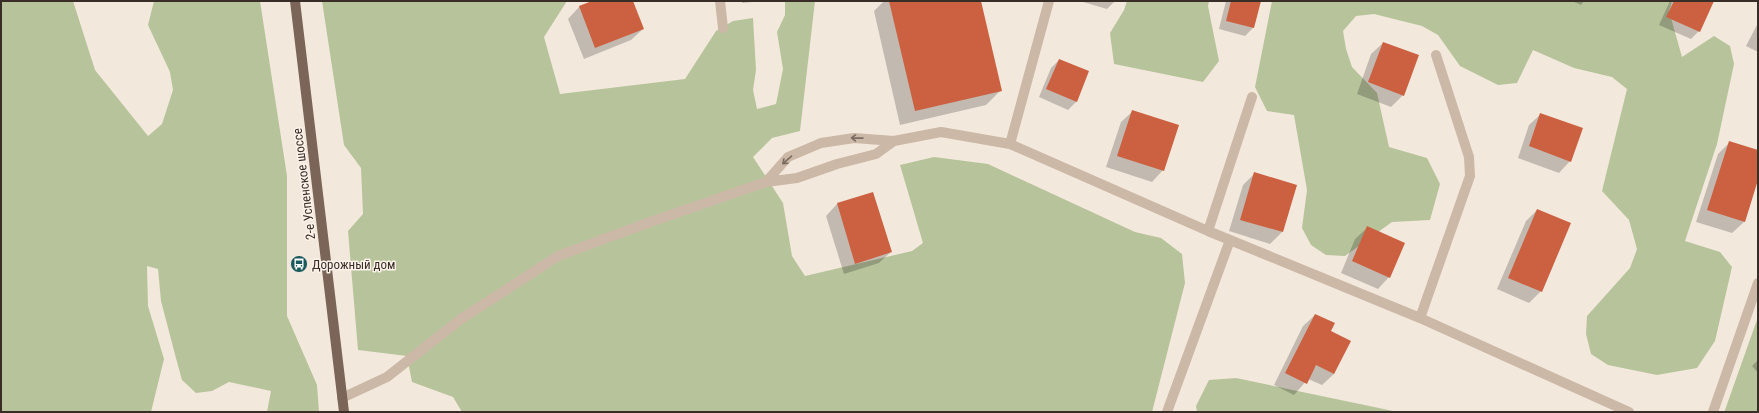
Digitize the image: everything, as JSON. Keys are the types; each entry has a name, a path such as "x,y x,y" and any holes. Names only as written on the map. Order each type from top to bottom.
{"main road":[{"name":"2-е Успенское шоссе","path":"295,1 344,412"}],"street":[{"path":"720,1 722,28"},
{"path":"1010,144 1049,1"},
{"path":"1420,318 1470,176 1469,157 1436,55"},
{"path":"1208,231 1252,97"},
{"path":"766,182 788,157 821,143 854,138 894,141 941,132 1010,144 1208,231 1420,318 1629,412"},
{"path":"342,398 387,377 461,319 558,256 766,182 797,178 837,164 876,154 894,141"},
{"path":"1167,412 1230,240"},
{"path":"1713,412 1758,283"}],"green space":[{"path":"1,1 73,1 95,70 148,136 162,124 173,90 170,72 148,25 154,1 260,1 287,176 287,316 317,385 319,412 267,412 271,391 229,382 212,391 196,393 182,380 161,301 158,269 147,266 148,306 164,359 151,412 1,412"},
{"path":"322,1 567,1 544,37 560,94 685,79 716,31 733,21 753,18 756,70 753,90 757,109 776,104 783,69 777,32 785,15 785,1 815,1 800,131 772,138 753,157 783,203 792,256 805,276 912,251 923,243 900,165 934,157 988,164 1135,232 1161,238 1182,254 1185,283 1152,412 462,412 453,397 412,382 407,356 358,350 348,231 363,214 361,168 344,145"},
{"path":"1127,1 1209,1 1208,6 1219,61 1203,82 1114,64 1110,33 1124,10"},
{"path":"1272,1 1672,1 1669,11 1682,57 1714,36 1730,46 1734,64 1717,144 1685,241 1720,252 1732,267 1715,341 1697,368 1657,375 1608,365 1591,354 1586,334 1587,316 1630,268 1637,249 1629,220 1602,191 1627,89 1612,77 1574,68 1533,50 1517,83 1498,85 1460,66 1438,35 1422,26 1374,14 1356,16 1343,31 1346,49 1352,67 1377,93 1389,147 1427,158 1440,184 1430,220 1392,222 1345,256 1326,255 1311,245 1302,228 1307,190 1294,115 1267,111 1255,87"},
{"path":"1758,317 1758,412 1724,412 1725,410"},
{"path":"1236,378 1398,412 1197,412 1196,406 1209,380"}],"building":[{"path":"592,1 633,1 644,29 595,48 579,6"},
{"path":"889,1 981,1 1002,91 915,111"},
{"path":"1231,1 1261,1 1254,28 1226,21"},
{"path":"1674,1 1714,1 1700,32 1666,17"},
{"path":"1383,42 1419,55 1404,96 1368,82"},
{"path":"1059,59 1089,71 1077,102 1046,89"},
{"path":"1132,110 1179,125 1164,171 1117,156"},
{"path":"1540,113 1583,128 1571,162 1529,146"},
{"path":"1729,141 1758,150 1758,180 1745,222 1707,210"},
{"path":"1254,172 1297,185 1283,232 1240,220"},
{"path":"873,192 892,252 855,264 837,203"},
{"path":"1537,209 1571,223 1542,292 1508,278"},
{"path":"1367,226 1405,243 1390,278 1352,261"},
{"path":"1315,314 1335,323 1331,331 1351,341 1334,374 1316,365 1307,384 1285,373"}],"place":[{"name":"Дорожный дом","path":"299,264"}]}
